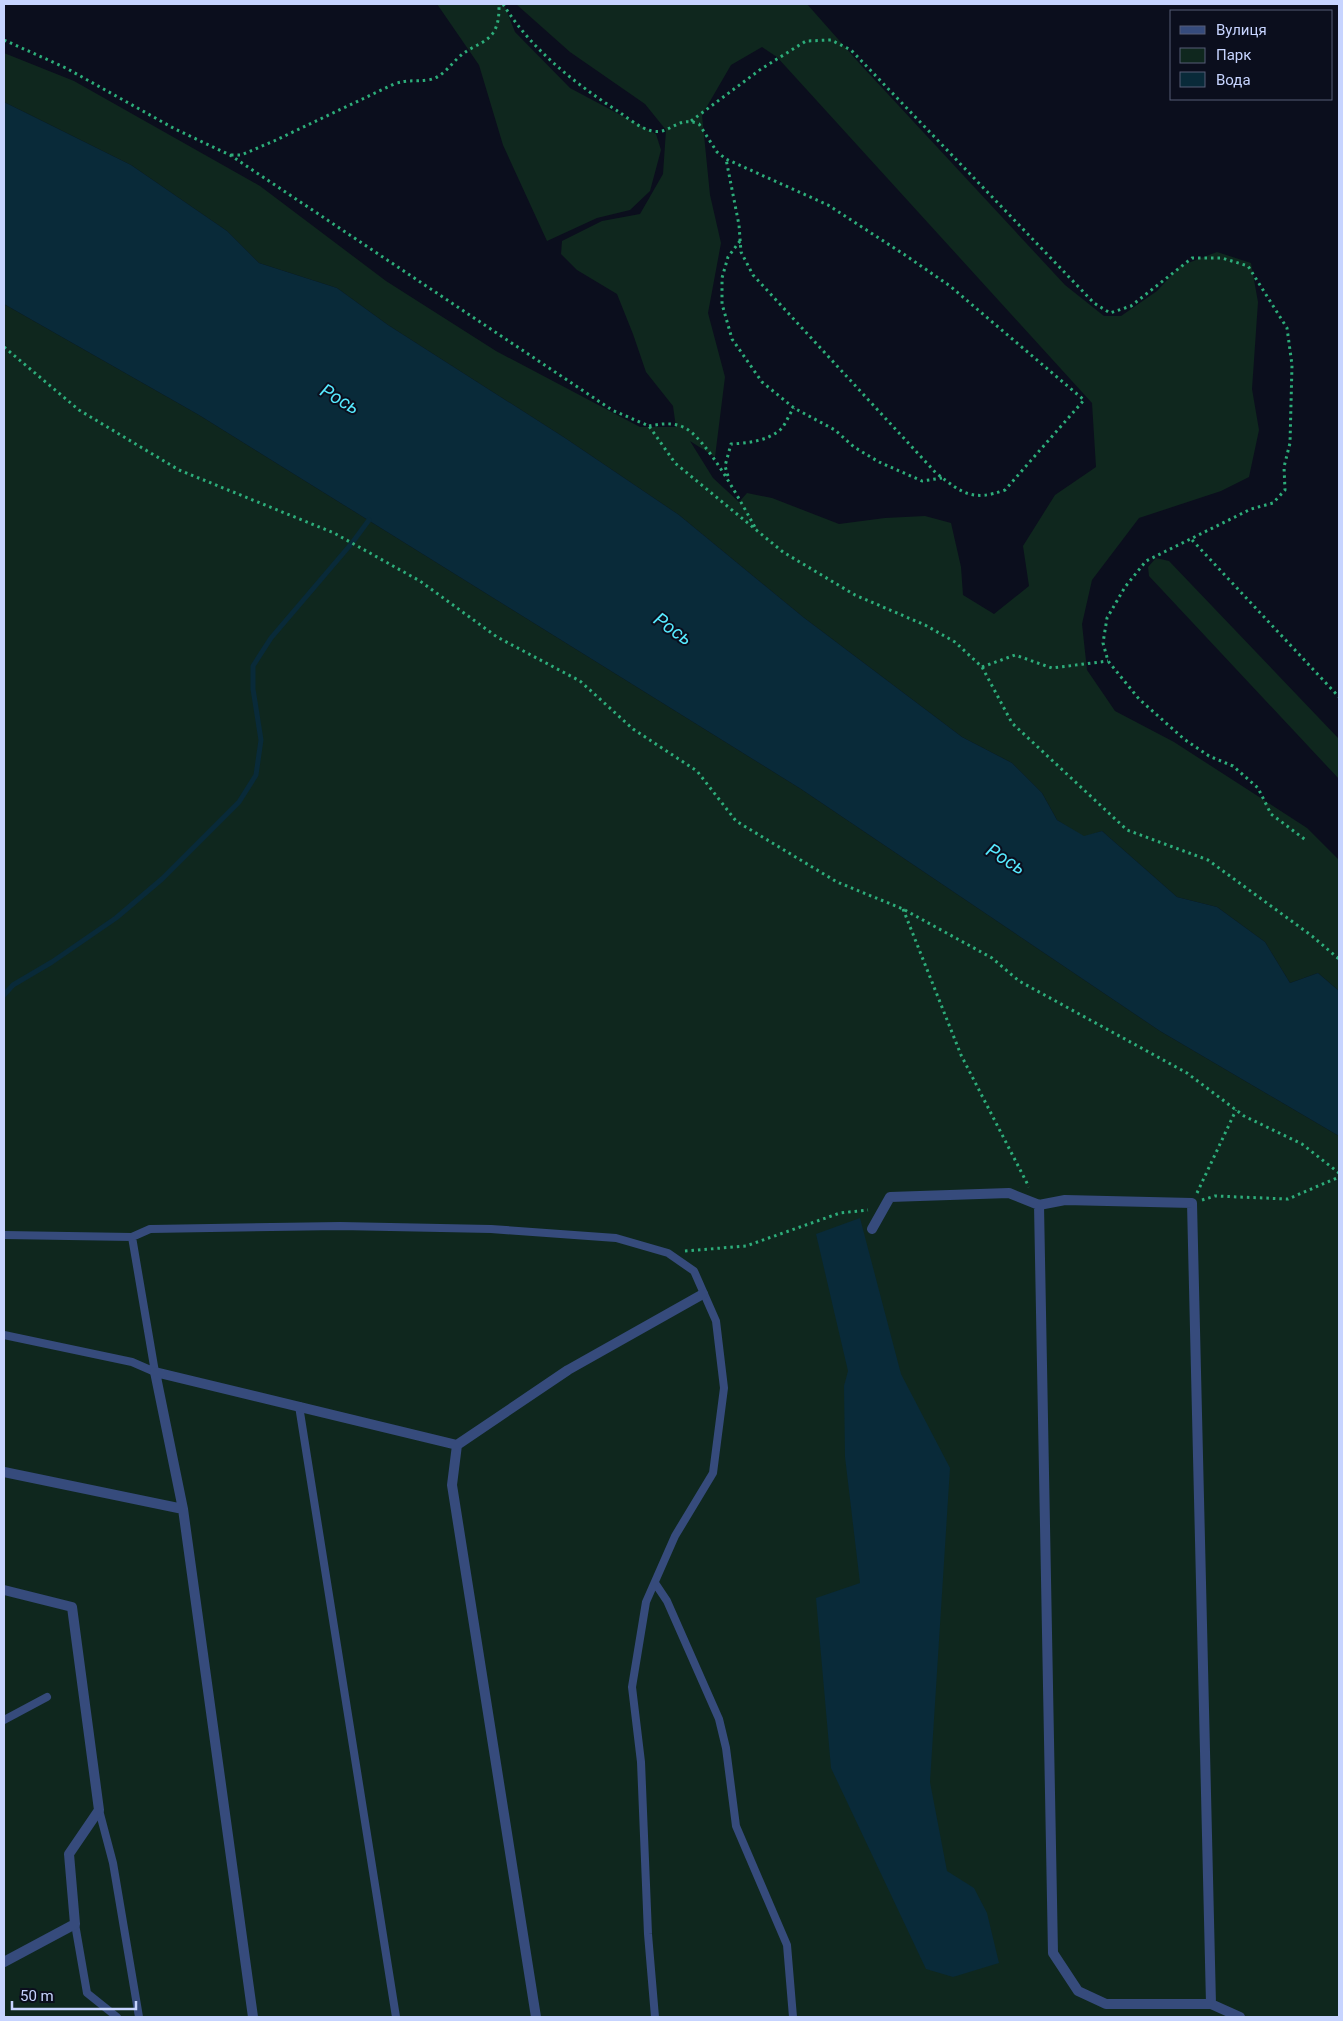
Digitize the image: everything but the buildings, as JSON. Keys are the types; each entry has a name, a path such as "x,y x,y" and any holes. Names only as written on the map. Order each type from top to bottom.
{"street":[{"path":"872,1229 890,1197 1010,1193 1039,1205 1065,1200 1192,1203 1211,2004"},
{"path":"1039,1205 1053,1953 1078,1991 1106,2004 1211,2004 1240,2017"},
{"path":"253,2017 184,1509 155,1372 457,1445 568,1370 688,1300 703,1294"},
{"path":"457,1445 452,1486 536,2017"},
{"path":"4,1472 184,1509"},
{"path":"4,1590 72,1607 99,1810 69,1854 74,1924 4,1962"}],"lane":[{"path":"4,1236 132,1237 150,1229 340,1226 491,1229 616,1238 668,1253 694,1270 716,1321 724,1388 713,1473 674,1536 646,1602 632,1687 642,1762 648,1934 655,2017"},
{"path":"132,1237 155,1372"},
{"path":"4,1336 132,1362 155,1372"},
{"path":"299,1406 396,2017"},
{"path":"655,1583 667,1601 719,1719 726,1748 736,1826 786,1945 793,2017"},
{"path":"4,1720 47,1697"},
{"path":"99,1810 113,1862 139,2017"},
{"path":"74,1924 88,1993 117,2017"}],"path":[{"path":"501,4 526,36 561,71 639,125 652,131 660,131 682,121 691,121 699,124 717,152 726,159 828,205 950,286 1084,400 1005,490 988,496 971,496 942,478 753,276 741,252 726,159"},
{"path":"230,155 241,155 274,142 394,84 410,80 428,80 441,75 465,52 486,41 493,33 500,18 501,4"},
{"path":"4,40 66,68 175,129 230,155 612,410 649,426 675,463 783,552 855,595 925,625 955,642 982,667 1012,723 1127,830 1208,860 1312,936 1339,960"},
{"path":"691,121 760,69 806,41 831,40 851,50 1094,302 1110,314 1131,306 1192,258 1222,258 1248,266 1287,328 1292,365 1290,443 1284,468 1285,490 1273,502 1251,510 1146,561 1125,587 1107,618 1103,643 1108,661 1145,704 1184,739 1210,756 1232,766 1258,788 1271,814 1307,840"},
{"path":"740,241 728,257 722,278 722,304 732,339 762,382 794,408 835,430 854,447 879,462 922,481 942,478"},
{"path":"4,347 79,410 180,470 334,533 420,581 497,637 580,682 633,729 697,771 736,821 837,882 903,909 992,958 1020,981 1187,1073 1236,1110 1302,1144 1339,1173"},
{"path":"728,479 725,466 731,444 745,444 767,438 782,428 794,408"},
{"path":"649,426 664,423 684,427 704,445 728,479 758,532"},
{"path":"1192,540 1339,697"},
{"path":"982,667 1014,655 1052,668 1108,661"},
{"path":"903,909 961,1055 1039,1205"},
{"path":"1192,1203 1236,1110"},
{"path":"1192,1203 1215,1196 1288,1198 1339,1177"},
{"path":"668,1253 746,1246 840,1213 883,1208"}],"green space":[{"path":"437,4 504,4 515,32 570,88 656,134 661,150 650,191 630,210 597,218 547,241 503,145 479,65"},
{"path":"516,4 807,4 860,64 1065,285 1104,316 1121,316 1157,291 1180,266 1217,252 1251,263 1258,302 1252,389 1259,430 1249,477 1221,491 1139,518 1092,580 1082,624 1087,670 1115,711 1174,742 1307,828 1339,860 1339,991 1318,973 1290,983 1265,942 1217,907 1177,897 1102,831 1084,837 1057,820 1042,793 1012,763 962,737 803,617 679,515 565,438 388,325 337,288 259,263 227,231 131,165 4,102 4,53 74,81 260,186 386,281 496,351 640,427 676,427 673,406 646,372 617,294 577,270 561,254 562,241 602,221 640,214 663,174 666,130 645,104 570,52","holes":["762,47 777,57 1092,403 1096,467 1055,495 1023,546 1029,586 994,614 963,595 961,567 951,523 925,516 885,518 839,524 772,498 747,493 739,502 713,478 690,441 715,457 725,377 708,313 721,243 710,195 702,115 731,65"]},
{"path":"4,304 199,415 801,789 1160,1031 1339,1136 1339,2017 4,2017"},
{"path":"1156,558 1169,561 1339,739 1339,779 1149,576 1148,567"}],"water":[{"name":"Рось","path":"4,102 131,165 227,231 259,263 337,288 388,325 565,438 679,515 803,617 962,737 1012,763 1042,793 1057,820 1084,836 1102,831 1177,897 1217,907 1265,942 1290,983 1318,973 1339,991 1339,1136 1160,1031 801,789 199,415 4,304"},
{"path":"860,1218 901,1374 950,1468 930,1782 947,1871 974,1888 987,1913 999,1963 953,1977 926,1969 831,1768 816,1598 860,1583 845,1457 844,1386 848,1371 816,1234"}],"waterway":[{"path":"4,995 13,985 52,962 116,918 162,879 239,802 256,775 261,740 253,689 253,666 271,638 352,543 369,520"}]}
